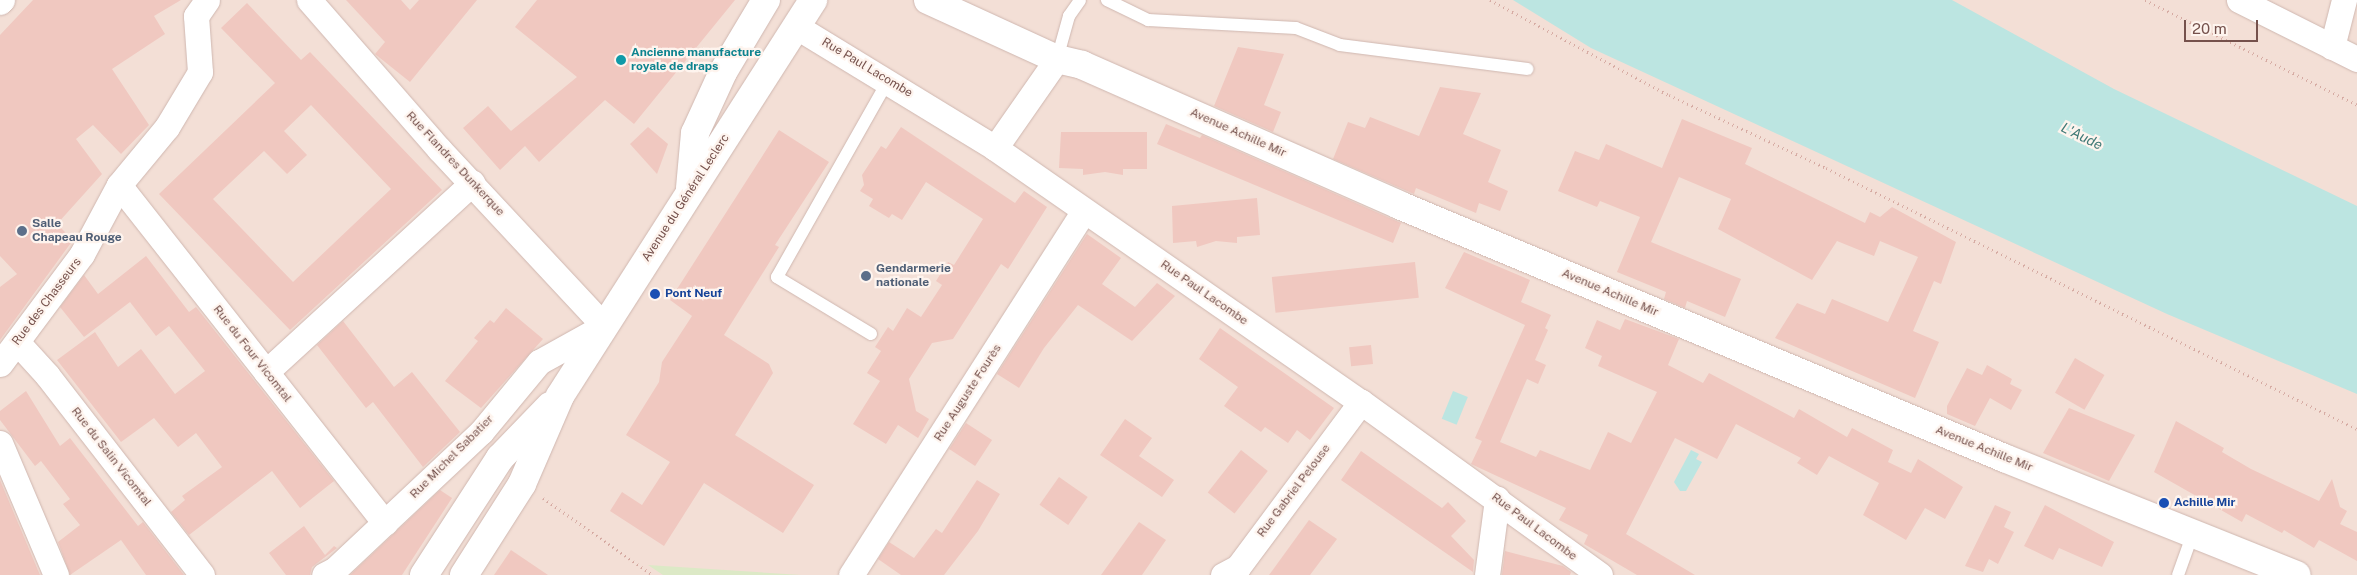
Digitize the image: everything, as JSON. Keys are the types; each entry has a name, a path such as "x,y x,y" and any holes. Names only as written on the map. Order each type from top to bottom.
{"street":[{"name":"Rue des Chasseurs","path":"0,364 82,254 119,185 167,127 200,72 196,16 208,0"},
{"name":"Rue Flandres Dunkerque","path":"309,0 472,184 604,326"},
{"path":"690,191 695,133 751,22 766,0"},
{"name":"Avenue du Général Leclerc","path":"464,575 522,484 560,396 813,0"},
{"name":"Avenue Achille Mir","path":"928,0 1057,59 1082,65 1400,205 2296,575"},
{"path":"2239,0 2357,59"},
{"path":"2332,47 2344,0"},
{"name":"Rue Paul Lacombe","path":"797,27 888,80 995,148 1361,402 1600,575"},
{"path":"995,148 1057,59"},
{"path":"266,372 472,184"},
{"name":"Rue du Four Vicomtal","path":"119,185 385,522"},
{"name":"Rue Auguste Fourès","path":"851,575 1084,210"},
{"name":"Rue Michel Sabatier","path":"324,575 385,522 481,432 539,362 604,326"},
{"name":"Rue du Salin Vicomtal","path":"17,342 47,375 202,575"},
{"name":"Avenue du Général Leclerc","path":"424,575 500,458 560,396"},
{"name":"Rue Gabriel Pelouse","path":"1223,575 1238,567 1361,402"},
{"path":"0,443 56,575"},
{"path":"1487,575 1497,499"}],"lane":[{"path":"1057,59 1069,16 1080,0"},
{"path":"1107,0 1148,20 1296,28 1340,45 1527,69"},
{"path":"871,334 777,277 888,80"},
{"path":"2178,575 2193,534"}],"path":[{"path":"1490,0 1669,95 1826,168 2357,429"},
{"path":"2145,0 2357,105"},
{"path":"522,484 653,575"}],"shaded area":[{"path":"0,0 2357,0 2357,575 0,575"}],"green space":[{"path":"648,565 801,575 663,575"}],"water":[{"name":"L'Aude","path":"1513,0 1952,0 2114,89 2357,206 2357,394 2167,314 1591,48"},
{"path":"1453,391 1468,397 1457,425 1442,419"},
{"path":"1691,450 1699,454 1696,459 1702,462 1686,491 1680,491 1674,482"}],"building":[{"path":"33,0 181,0 154,16 165,34 112,69 149,125 121,154 93,125 76,139 102,174 57,224 73,240 0,340 0,287 17,274 0,256 0,35"},
{"path":"346,0 401,0 410,10 419,0 477,0 410,82 375,54 385,42"},
{"name":"Ancienne manufacture royale de draps","path":"537,0 735,0 634,124 605,100 539,162 525,146 500,170 463,128 488,106 511,131 577,77 515,27"},
{"path":"247,3 301,60 310,52 442,190 290,330 159,194 275,83 221,28","holes":["311,105 391,189 293,282 213,199 264,151 287,174 307,155 284,131"]},
{"path":"1238,47 1284,54 1264,105 1281,112 1273,132 1214,106"},
{"path":"1440,87 1481,93 1463,134 1501,150 1488,182 1508,191 1500,211 1479,203 1476,213 1416,188 1414,194 1333,159 1348,122 1365,128 1370,117 1419,136"},
{"path":"1682,119 1752,148 1745,164 1865,223 1870,212 1880,217 1892,207 1956,242 1941,284 1934,281 1913,331 1939,342 1915,398 1775,338 1797,303 1825,314 1832,299 1888,322 1918,257 1880,241 1874,256 1837,241 1812,280 1718,229 1731,199 1679,177 1651,242 1741,279 1725,317 1687,301 1685,308 1664,299 1666,292 1617,272 1640,217 1600,201 1597,207 1558,191 1575,151 1599,160 1606,144 1662,168"},
{"path":"1166,124 1200,138 1202,135 1401,223 1393,243 1157,144"},
{"path":"648,127 668,144 657,174 630,144"},
{"path":"901,127 1015,203 1024,191 1047,207 1008,269 1001,264 953,339 932,343 909,379 916,411 929,419 918,438 898,425 886,444 853,424 880,381 867,373 881,351 875,347 888,327 893,331 907,308 921,317 942,285 936,281 948,262 954,265 983,219 926,182 902,220 892,214 889,218 869,206 873,199 860,191 864,185 862,175 881,146 886,149"},
{"path":"779,130 829,162 775,245 779,247 724,335 769,364 773,373 735,435 814,485 783,533 704,483 664,546 610,511 622,492 642,505 670,462 626,435 659,382 662,362 692,316 670,300"},
{"path":"1061,132 1147,132 1147,169 1123,169 1123,175 1105,172 1083,175 1083,169 1059,168"},
{"path":"1257,198 1260,235 1237,237 1237,243 1216,241 1197,247 1196,241 1173,243 1172,206"},
{"path":"1087,234 1121,258 1102,284 1135,307 1157,283 1175,296 1132,341 1078,305 1044,348 1019,388 997,374"},
{"path":"1464,252 1530,280 1521,302 1551,315 1545,328 1548,330 1535,360 1546,365 1538,384 1527,379 1500,442 1536,457 1540,450 1590,470 1608,432 1631,443 1657,392 1598,366 1602,356 1585,348 1597,320 1620,330 1625,319 1679,339 1668,365 1703,383 1709,373 1794,418 1799,409 1847,437 1852,428 1893,450 1888,462 1911,473 1918,459 1963,487 1945,519 1925,508 1906,540 1863,515 1879,483 1829,456 1817,475 1797,463 1801,458 1736,424 1717,459 1675,438 1626,534 1695,575 1637,575 1584,544 1588,535 1559,520 1566,508 1471,464 1482,441 1475,438 1525,325 1445,288"},
{"path":"146,256 189,312 196,307 334,481 300,508 272,471 189,535 171,512 185,500 182,496 222,467 196,433 178,447 154,418 121,442 57,360 95,332 118,367 141,349 175,394 205,371 169,326 156,336 130,302 84,337 60,307 84,275 98,294"},
{"path":"1415,262 1419,298 1276,313 1272,277"},
{"path":"506,308 543,339 481,408 445,381 478,341 474,338 490,320 494,323"},
{"path":"343,321 394,387 412,372 460,432 423,467 373,402 366,408 317,345"},
{"path":"1220,328 1334,408 1310,440 1297,430 1288,443 1265,427 1261,432 1224,406 1238,387 1199,359"},
{"path":"1371,345 1373,364 1351,366 1349,347"},
{"path":"2075,358 2104,375 2084,410 2055,393"},
{"path":"1987,365 2012,379 2010,384 2022,390 2011,410 1990,398 1975,426 1947,414 1947,406 1967,368 1982,375"},
{"path":"26,391 60,446 70,438 138,526 143,522 184,575 146,575 121,540 70,575 58,542 80,525 63,504 70,499 41,461 35,466 0,420 0,411"},
{"path":"2069,408 2135,435 2109,481 2043,453"},
{"path":"1125,419 1152,438 1139,456 1174,480 1162,497 1100,455"},
{"path":"2176,421 2224,448 2222,452 2251,469 2319,501 2332,479 2340,507 2347,511 2340,524 2357,532 2357,561 2319,540 2314,548 2284,530 2282,533 2246,514 2242,522 2154,472"},
{"path":"966,423 992,440 975,466 949,449"},
{"path":"1241,450 1268,471 1235,513 1208,493"},
{"path":"1361,451 1442,508 1448,502 1466,521 1451,536 1474,560 1473,572 1341,480"},
{"path":"1059,477 1088,497 1068,525 1039,505"},
{"path":"0,480 40,575 0,575"},
{"path":"977,480 1000,494 978,531 944,575 901,575 878,559 889,542 914,558 936,529 942,533"},
{"path":"440,490 452,498 402,575 350,575"},
{"path":"1995,505 2011,512 2004,527 2014,532 1998,564 1989,559 1983,572 1965,566"},
{"path":"2045,505 2114,542 2102,567 2059,548 2053,560 2024,546"},
{"path":"1309,520 1337,539 1310,575 1269,575"},
{"path":"1139,522 1166,540 1142,575 1101,575"},
{"path":"304,526 325,555 334,546 337,548 312,567 310,575 286,575 269,553"},
{"path":"511,550 548,575 494,575"},
{"path":"1505,551 1563,566 1571,572 1570,575 1502,575"}],"place":[{"name":"Ancienne manufacture royale de draps","path":"621,60"},
{"name":"Salle Chapeau Rouge","path":"22,231"},
{"name":"Gendarmerie nationale","path":"866,276"},
{"name":"Pont Neuf","path":"655,294"},
{"name":"Achille Mir","path":"2164,503"}]}
